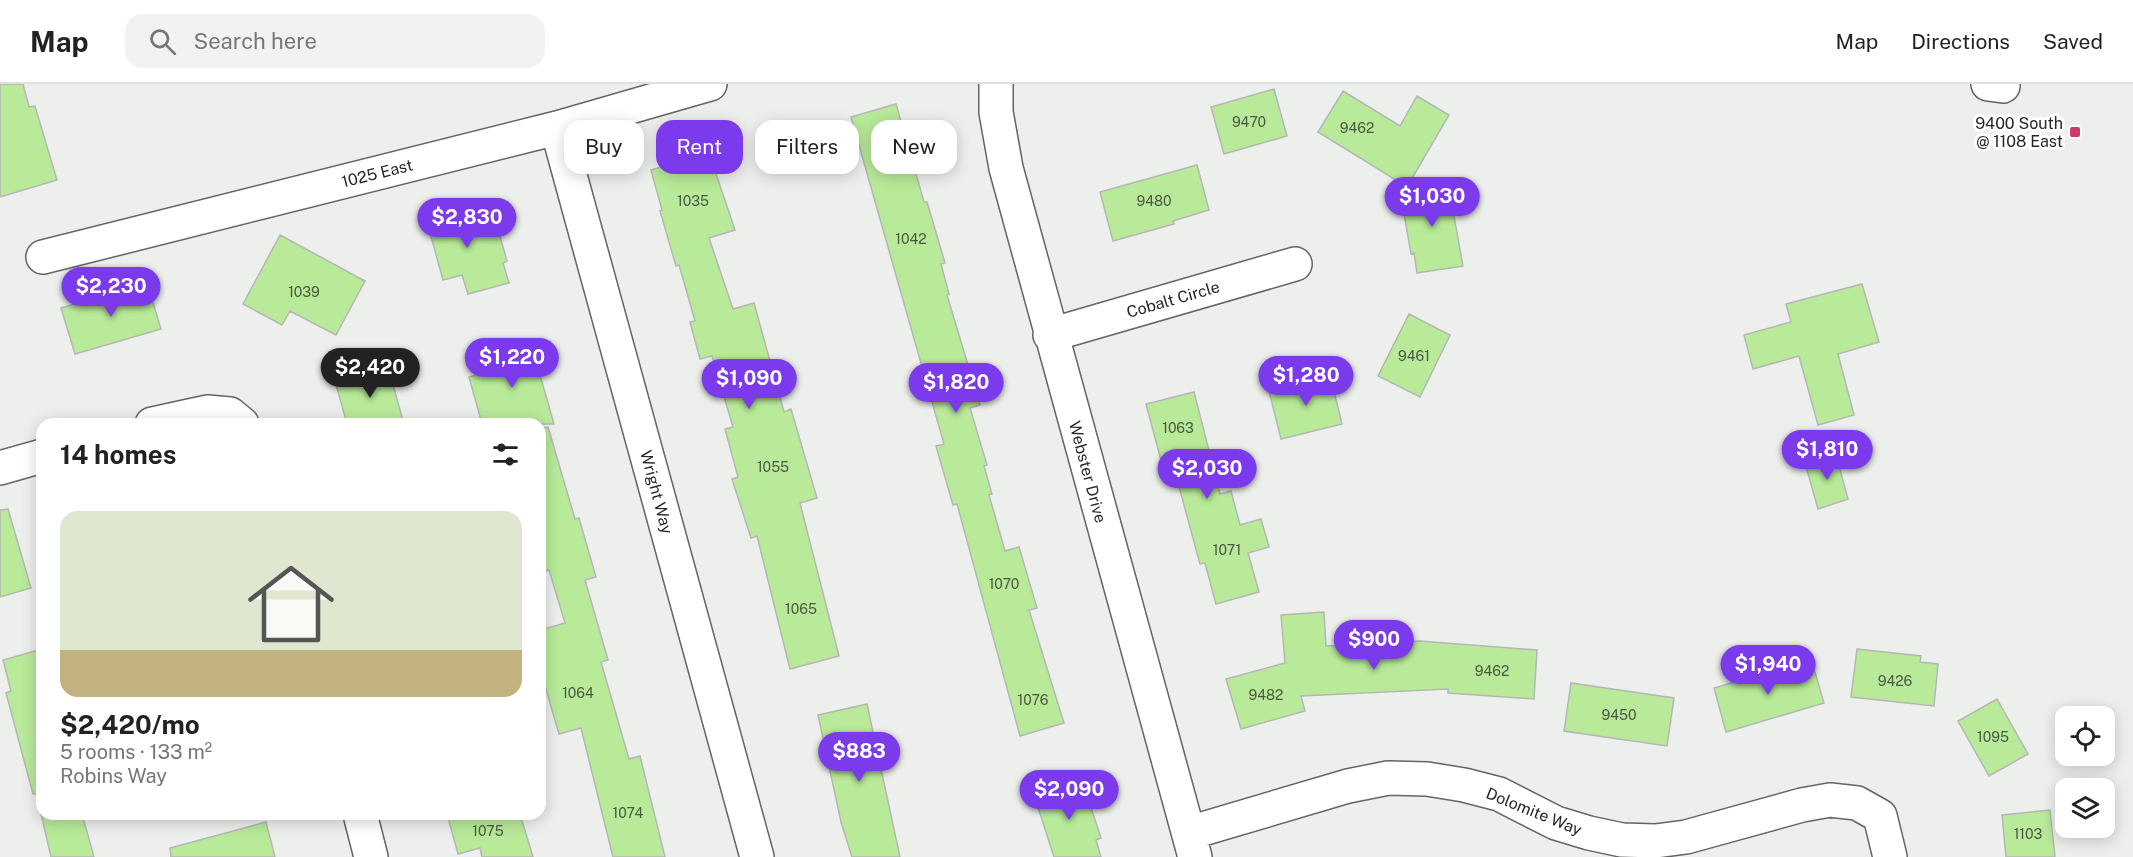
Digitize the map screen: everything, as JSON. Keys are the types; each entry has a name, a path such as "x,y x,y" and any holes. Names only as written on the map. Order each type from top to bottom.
{"street":[{"name":"1025 East","path":"43,257 557,128 710,84"},
{"name":"Webster Drive","path":"996,84 996,112 1006,168 1050,335 1192,845"},
{"name":"Wright Way","path":"557,128 757,857"},
{"name":"Cobalt Circle","path":"1050,335 1295,264"},
{"path":"180,418 207,412 232,418"},
{"path":"0,468 36,458"},
{"name":"Dolomite Way","path":"1192,845 1348,786 1388,778 1427,779 1464,784 1499,794 1556,823 1622,840 1655,841 1686,837 1830,800 1857,803 1880,816 1890,857"},
{"path":"362,820 371,857"}],"building":[{"path":"0,84 23,84 29,107 35,106 57,180 0,197"},
{"path":"1274,89 1287,136 1224,154 1211,107"},
{"path":"1343,91 1400,126 1417,96 1449,115 1407,187 1318,132"},
{"path":"896,104 901,120 871,120 871,174 916,174 924,202 927,202 945,263 941,264 949,294 947,295 980,405 970,408 987,465 984,466 992,494 989,495 1005,551 1019,547 1037,608 1029,610 1064,723 1020,736 957,504 953,505 936,446 944,444 859,145 859,120 852,120 851,117"},
{"path":"1197,165 1209,210 1173,221 1174,224 1113,241 1100,192"},
{"path":"656,169 656,174 716,174 735,230 709,238 733,309 754,303 784,412 791,409 817,498 800,503 839,656 790,669 757,536 751,538 732,479 738,477 725,429 733,427 712,356 700,359 690,322 695,321 679,265 676,266 651,170"},
{"path":"1448,183 1463,266 1417,273 1414,253 1411,254 1400,191"},
{"path":"468,203 477,232 497,226 507,261 503,263 509,283 468,294 462,275 443,280 425,215"},
{"path":"280,235 365,281 336,335 290,311 282,325 243,304"},
{"path":"147,283 161,329 75,354 61,308"},
{"path":"1862,284 1879,342 1838,354 1854,415 1818,425 1799,356 1753,369 1744,335 1791,322 1786,304"},
{"path":"1409,314 1450,335 1420,397 1378,376"},
{"path":"530,340 554,424 546,424 546,418 480,418 469,377 497,369 492,350"},
{"path":"388,367 402,418 345,418 335,381"},
{"path":"1330,375 1342,424 1281,439 1269,391"},
{"path":"1194,392 1220,494 1231,491 1240,525 1261,519 1269,547 1248,553 1259,592 1216,604 1205,563 1200,564 1172,461 1162,464 1146,404"},
{"path":"546,427 548,427 575,519 579,518 596,577 585,580 608,660 601,662 629,759 640,756 665,857 613,857 581,728 559,734 546,690 546,628 565,623 549,570 546,571"},
{"path":"1836,455 1848,499 1818,509 1805,463"},
{"path":"8,509 31,588 0,597 0,510"},
{"path":"1324,612 1326,646 1420,641 1537,650 1534,699 1448,693 1448,689 1301,696 1305,711 1241,729 1226,679 1285,663 1281,615"},
{"path":"1857,649 1921,656 1920,662 1938,664 1934,706 1851,697"},
{"path":"36,651 36,794 33,794 6,693 11,691 3,660"},
{"path":"1812,662 1824,703 1726,732 1714,688"},
{"path":"1571,683 1674,698 1667,746 1564,731"},
{"path":"1997,699 2028,754 1989,776 1958,721"},
{"path":"867,704 900,857 852,857 841,822 818,715"},
{"path":"1082,780 1101,838 1096,840 1101,857 1054,857 1034,795"},
{"path":"2050,810 2055,857 2006,857 2002,815"},
{"path":"42,820 84,820 94,857 51,857"},
{"path":"449,820 522,820 533,857 482,857 480,848 458,854"},
{"path":"266,822 275,857 171,857 170,848"}],"place":[{"name":"9400 South @ 1108 East","path":"2075,132"}]}
